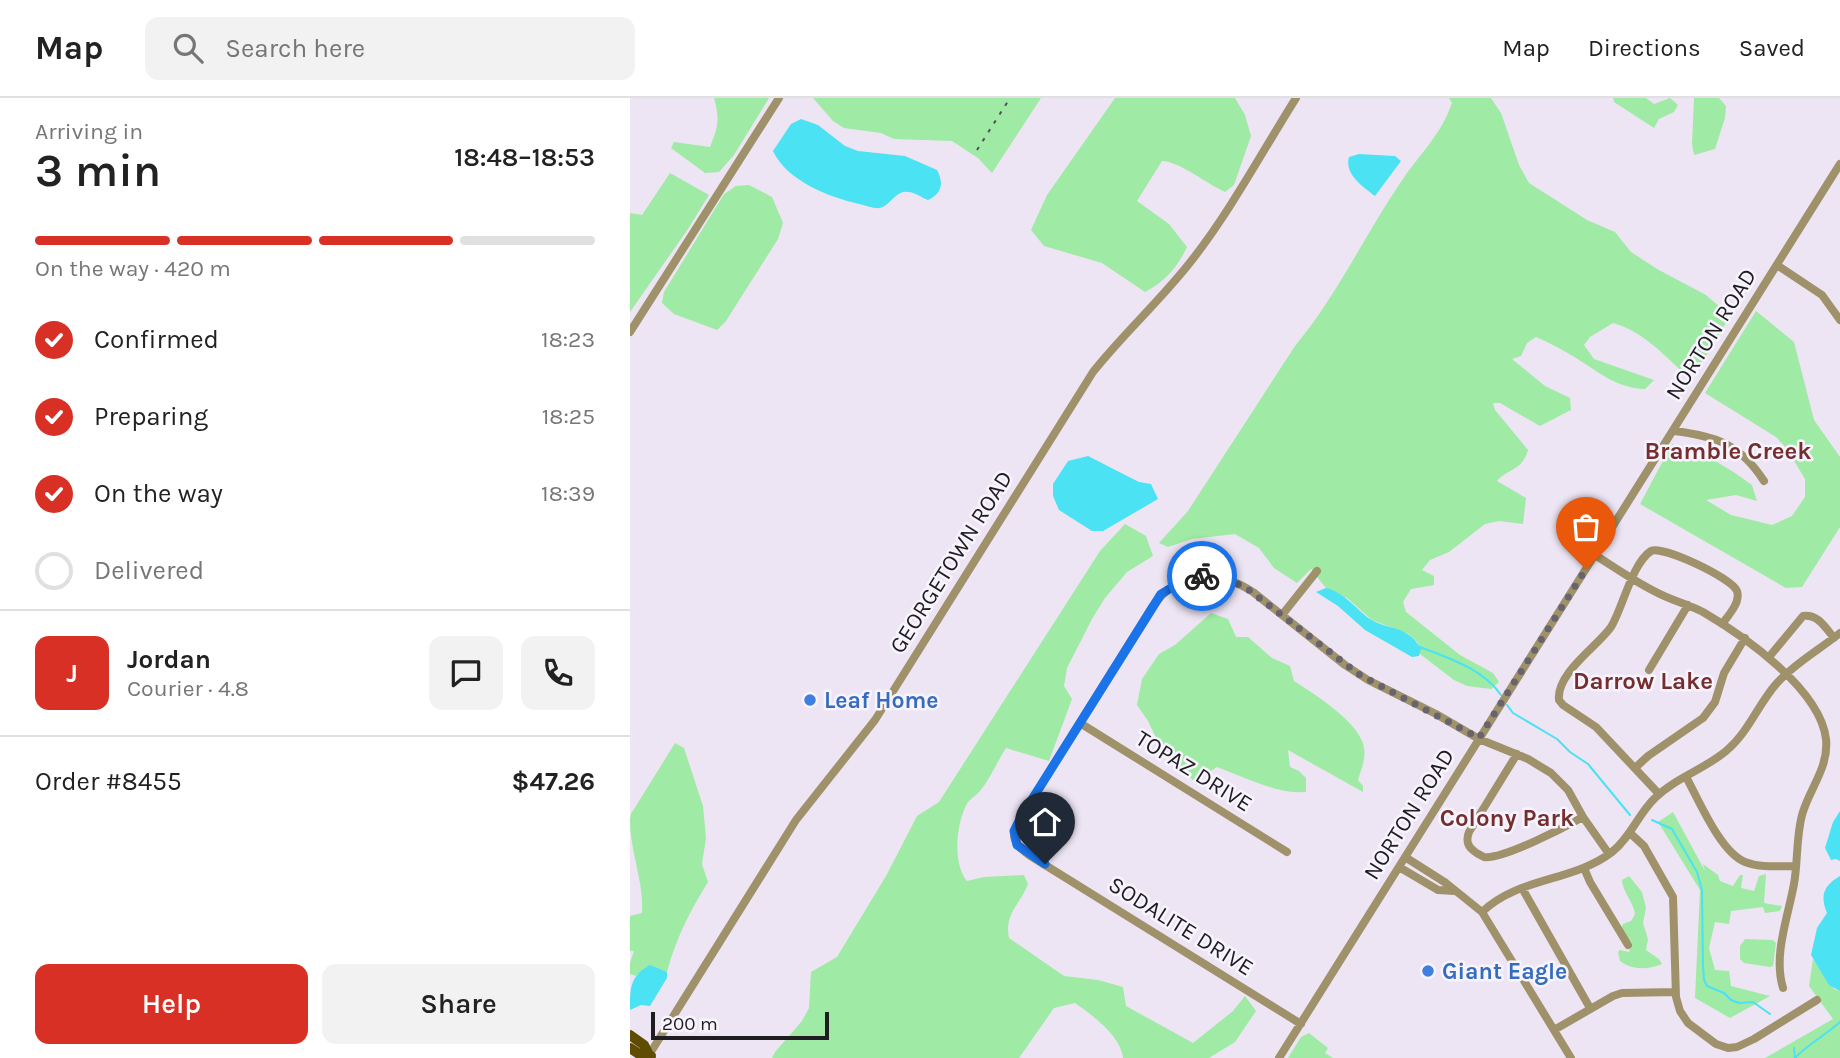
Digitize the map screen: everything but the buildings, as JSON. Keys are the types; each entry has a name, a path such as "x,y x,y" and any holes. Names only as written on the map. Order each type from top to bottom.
{"main road":[{"path":"630,1035 652,1056"},
{"path":"630,1048 639,1054 652,1056"}],"street":[{"path":"630,332 779,98"},
{"name":"GEORGETOWN ROAD","path":"652,1056 796,820 879,714 1087,382 1115,344 1198,253 1296,98"},
{"name":"NORTON ROAD","path":"1279,1058 1840,164"},
{"path":"1777,265 1822,295 1840,320"},
{"path":"1674,431 1712,437 1727,444 1748,460 1764,481"},
{"path":"1659,794 1596,727 1561,703 1558,696 1585,652 1612,626 1632,578 1648,554 1654,550 1662,550 1688,561 1734,586 1737,592 1736,603 1722,624"},
{"path":"1595,555 1655,592 1688,605 1745,638 1769,657 1801,690 1815,710 1826,738 1825,757 1802,814 1797,837 1795,880 1780,954 1779,972 1783,988"},
{"path":"1282,615 1317,571"},
{"path":"1080,723 1161,594 1174,585 1202,576 1229,579 1252,592 1368,680 1479,738 1517,754 1560,781 1609,854"},
{"path":"1649,670 1688,605"},
{"path":"1482,912 1502,896 1584,868 1609,854 1630,833 1659,794 1716,759 1734,744 1785,674 1837,636 1819,620 1805,615 1800,617 1769,657"},
{"path":"1635,768 1703,718 1715,702 1724,673 1745,638"},
{"name":"SODALITE DRIVE","path":"1080,723 1014,831 1017,845 1301,1024"},
{"name":"TOPAZ DRIVE","path":"1080,723 1287,852"},
{"path":"1517,754 1469,832 1467,841 1470,849 1483,856 1490,856 1532,842 1583,817"},
{"path":"1686,777 1722,841 1734,856 1746,863 1795,866"},
{"path":"1630,833 1644,846 1673,897 1675,992 1678,1006 1688,1023 1724,1047 1741,1045 1818,1000"},
{"path":"1405,857 1446,883 1482,912 1571,1058"},
{"path":"1399,867 1438,890 1454,891"},
{"path":"1584,868 1628,945"},
{"path":"1522,888 1590,1008"},
{"path":"1554,1030 1590,1008 1622,993 1675,992"},
{"path":"1780,1021 1783,1011"}],"green space":[{"path":"714,98 769,98 734,155 719,172 705,173 671,148 674,142 710,147 717,123"},
{"path":"813,98 1041,98 992,173 978,158 952,141 894,139 881,133 844,128 833,121"},
{"path":"1115,98 1235,98 1245,115 1251,136 1234,185 1225,192 1185,169 1162,161 1137,201 1169,224 1187,247 1170,273 1145,292 1102,263 1044,246 1031,230 1047,195"},
{"path":"1449,98 1491,98 1501,113 1519,165 1529,183 1587,220 1615,232 1631,252 1706,295 1721,308 1727,321 1703,361 1688,377 1653,346 1624,327 1613,323 1590,337 1584,345 1594,359 1654,380 1645,389 1616,382 1536,337 1527,343 1521,356 1512,359 1545,386 1570,398 1571,410 1540,426 1500,403 1493,403 1495,410 1528,450 1519,466 1497,481 1526,498 1523,524 1499,521 1485,524 1449,552 1430,560 1422,570 1434,576 1434,585 1411,589 1403,602 1406,612 1460,655 1493,673 1499,682 1491,689 1467,686 1454,680 1420,654 1418,643 1409,634 1372,620 1347,598 1326,588 1311,569 1297,583 1274,568 1259,548 1235,534 1192,539 1168,547 1159,543 1188,511 1295,346 1338,286 1389,200 1443,124 1452,103"},
{"path":"1613,98 1646,98 1654,104 1670,98 1678,105 1674,112 1659,119 1654,128 1614,102"},
{"path":"1694,98 1719,98 1726,106 1715,149 1694,155 1692,144"},
{"path":"670,173 709,195 630,312 630,213 642,215"},
{"path":"749,185 772,197 783,223 778,239 726,321 717,330 674,314 662,303 664,292 724,194 736,186"},
{"path":"1756,311 1794,342 1814,420 1840,457 1840,527 1802,587 1786,588 1640,504 1672,444 1707,456 1752,485 1757,501 1736,495 1706,500 1731,515 1772,525 1792,516 1805,497 1805,479 1787,449 1776,437 1705,393"},
{"path":"1125,524 1146,536 1153,556 1127,572 1105,598 1067,668 1064,686 1072,699 1049,761 1006,748 984,786 968,802 958,831 959,864 967,881 984,877 1024,875 1028,884 1011,915 1009,938 1064,976 1098,980 1123,987 1126,1006 1193,1043 1233,1011 1245,996 1256,1011 1235,1042 1209,1058 1123,1058 1111,1034 1075,1003 1054,1008 1019,1058 772,1058 802,1021 809,1008 811,972 837,957 886,876 917,816 939,802 1100,551"},
{"path":"1211,613 1228,619 1236,637 1248,637 1272,658 1290,666 1294,681 1335,710 1355,729 1364,748 1364,760 1358,780 1363,786 1363,792 1288,750 1290,767 1306,778 1306,792 1272,788 1217,767 1194,781 1165,756 1137,705 1142,679 1159,654 1175,645"},
{"path":"675,743 684,748 703,806 706,838 702,864 708,882 684,925 667,972 651,969 636,976 630,974 634,951 630,951 630,916 642,913 642,901 632,844 631,814"},
{"path":"1673,812 1705,871 1703,864 1718,875 1720,881 1733,886 1740,875 1743,875 1741,888 1754,891 1759,876 1766,874 1764,903 1782,906 1780,911 1765,913 1763,907 1731,911 1729,924 1715,922 1709,948 1715,970 1729,971 1731,986 1770,996 1730,1018 1695,998 1700,890 1658,822"},
{"path":"1629,876 1642,892 1646,908 1643,923 1648,939 1646,950 1659,959 1662,964 1657,966 1635,967 1620,961 1618,952 1629,952 1632,943 1621,929 1635,914 1622,880"},
{"path":"1745,939 1773,940 1776,943 1773,966 1744,963 1740,959 1740,946"},
{"path":"1813,959 1834,989 1840,991 1840,1058 1765,1058 1833,1019 1809,986"},
{"path":"1309,1033 1328,1048 1325,1053 1333,1058 1288,1058 1301,1037"}],"water":[{"path":"801,119 818,125 845,146 858,151 905,156 937,170 941,179 939,191 928,200 904,192 878,208 847,201 810,186 788,171 773,151 791,124"},
{"path":"1359,154 1395,156 1401,161 1375,196 1356,180 1349,169 1349,157"},
{"path":"1088,456 1139,482 1151,484 1158,499 1103,531 1092,531 1059,510 1053,496 1053,484 1068,461"},
{"path":"1326,588 1344,597 1377,623 1410,635 1421,649 1419,656 1412,657 1365,630 1338,606 1316,592"},
{"path":"1840,811 1840,861 1831,860 1825,848 1833,822"},
{"path":"1840,876 1840,991 1829,985 1811,955 1817,928 1827,913 1824,892"},
{"path":"650,965 667,972 667,978 650,1006 641,1005 630,1010 632,983 643,969"}],"waterway":[{"path":"1420,647 1475,671 1501,695"},
{"path":"1507,705 1513,713 1557,739 1588,764 1630,815"},
{"path":"1652,820 1672,829 1697,872 1702,890 1703,965 1707,986 1739,1003 1753,1002 1770,1014"},
{"path":"1795,1058 1840,1022"},
{"path":"1794,1048 1795,1058"}],"railway":[{"path":"977,150 1010,98"}],"way so far":[{"path":"1202,576 1229,579 1245,587 1360,675 1479,738 1586,569"}],"place":[{"name":"Leaf Home","path":"810,700"},
{"name":"Giant Eagle","path":"1428,971"}],"district":[{"name":"Bramble Creek","path":"1728,451"},
{"name":"Darrow Lake","path":"1643,681"},
{"name":"Colony Park","path":"1507,818"}],"route":[{"path":"1045,864 1029,855 1014,840 1014,831 1021,817 1161,594 1174,585 1202,576"}]}
